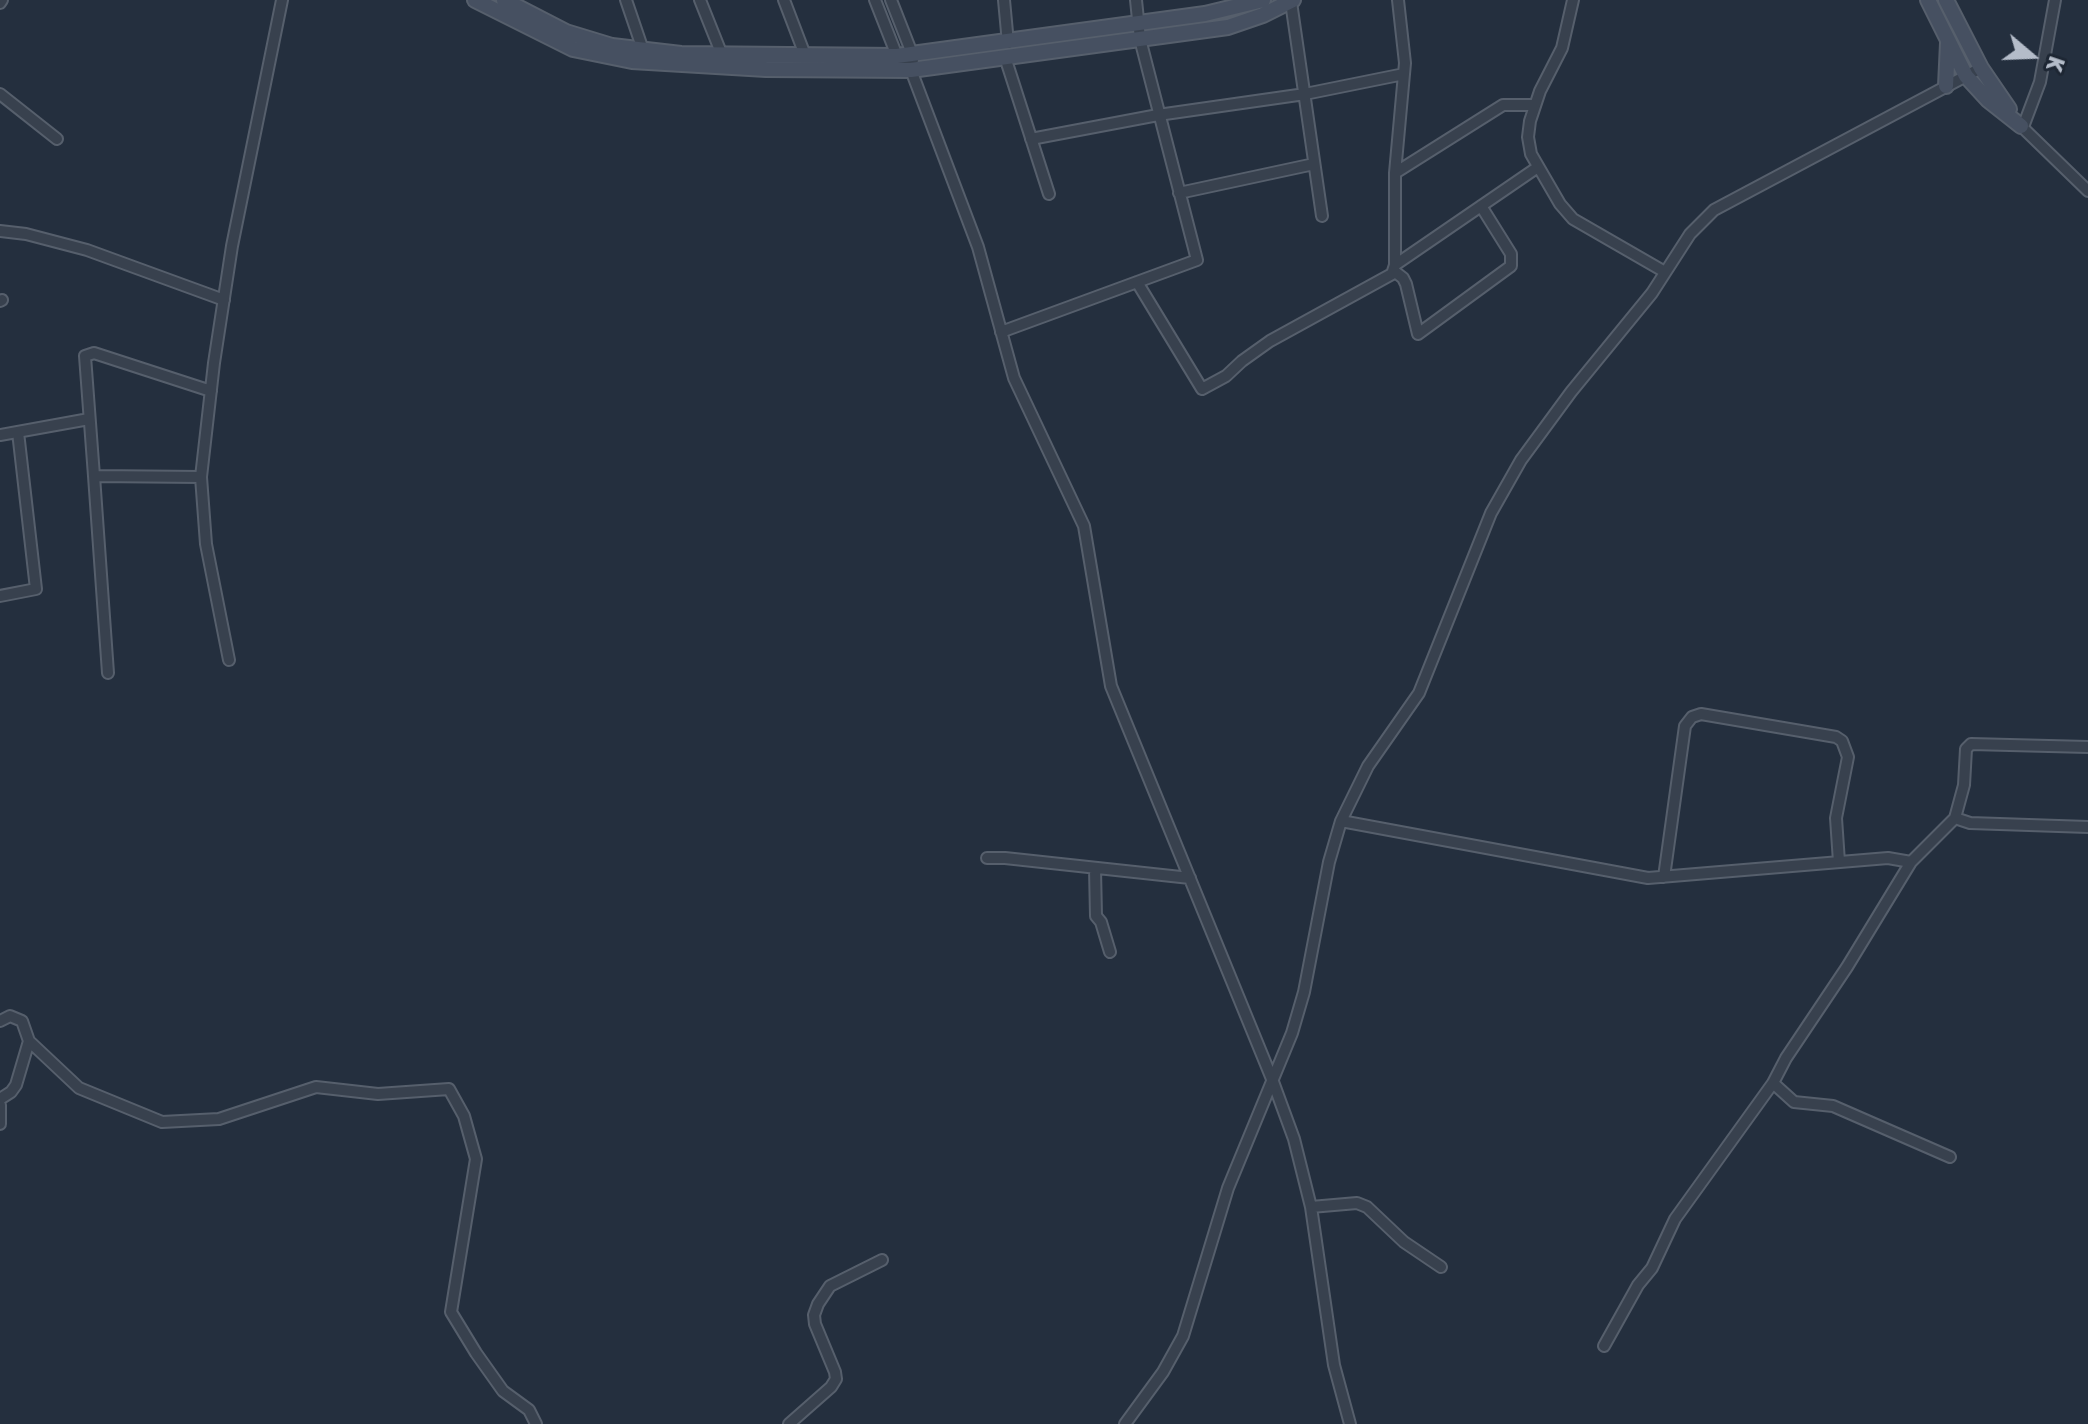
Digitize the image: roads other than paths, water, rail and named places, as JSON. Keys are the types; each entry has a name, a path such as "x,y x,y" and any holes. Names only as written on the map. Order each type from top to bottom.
{"street":[{"path":"229,660 206,544 201,477 232,246 282,0"},
{"path":"475,0 573,49 632,61 752,69 912,63 1139,31 1228,27 1292,1 1322,216"},
{"path":"504,0 566,32 612,46 681,54 897,56 912,63"},
{"path":"626,0 643,50"},
{"path":"700,0 722,55"},
{"path":"784,0 805,55"},
{"path":"875,0 897,56"},
{"path":"891,0 978,247 1014,378 1084,526 1111,686 1294,1139 1311,1207 1334,1365 1350,1424"},
{"path":"1004,0 1006,50 1049,194"},
{"path":"1001,332 1197,260 1158,115 1139,31 1136,0"},
{"path":"1139,31 1263,0"},
{"path":"1398,0 1405,63 1395,173 1394,268 1406,284 1418,334 1511,266 1511,254 1481,206"},
{"path":"1573,0 1562,48 1535,105 1528,137 1531,154 1560,204 1573,219 1665,272"},
{"path":"1928,0 1966,76 2088,191"},
{"path":"1946,0 1981,68 2022,127"},
{"path":"2022,127 2040,82 2055,0"},
{"path":"1946,86 1948,39"},
{"path":"1125,1424 1163,1372 1183,1336 1228,1188 1301,1003 1329,862 1341,821 1368,766 1419,693 1483,531 1510,478 1545,426 1638,312 1690,234 1714,210 1981,68"},
{"path":"1031,139 1158,115 1305,94 1404,74"},
{"path":"0,94 57,139"},
{"path":"1395,173 1503,105 1535,105"},
{"path":"1179,193 1314,164"},
{"path":"1137,282 1202,389 1226,376 1270,341 1364,292 1538,167"},
{"path":"0,231 26,234 87,250 224,300"},
{"path":"108,673 85,356 90,353 211,391"},
{"path":"0,435 89,419"},
{"path":"0,596 36,589 18,432"},
{"path":"94,476 201,477"},
{"path":"1664,877 1685,726 1692,717 1701,714 1836,737 1842,741 1848,757 1836,818 1839,862"},
{"path":"1604,1346 1638,1285 1652,1268 1675,1219 1773,1083 1911,862 1955,818 1964,785 1966,749 1971,744 2088,747"},
{"path":"1955,818 1970,823 2088,827"},
{"path":"1341,821 1648,878 1888,858 1911,862"},
{"path":"987,858 1190,878"},
{"path":"1095,869 1096,916 1101,922 1110,952"},
{"path":"0,1021 10,1016 22,1021 29,1041 79,1088 162,1122 219,1119 316,1087 378,1094 449,1089 464,1116 476,1159 451,1312 503,1391 529,1410 536,1424"},
{"path":"0,1099 16,1085 29,1041"},
{"path":"1773,1083 1794,1102 1833,1106 1950,1157"},
{"path":"0,1105 0,1124"},
{"path":"1311,1207 1357,1203 1367,1207 1404,1242 1441,1267"},
{"path":"789,1424 836,1379 815,1324 818,1304 830,1286 882,1260"}]}
